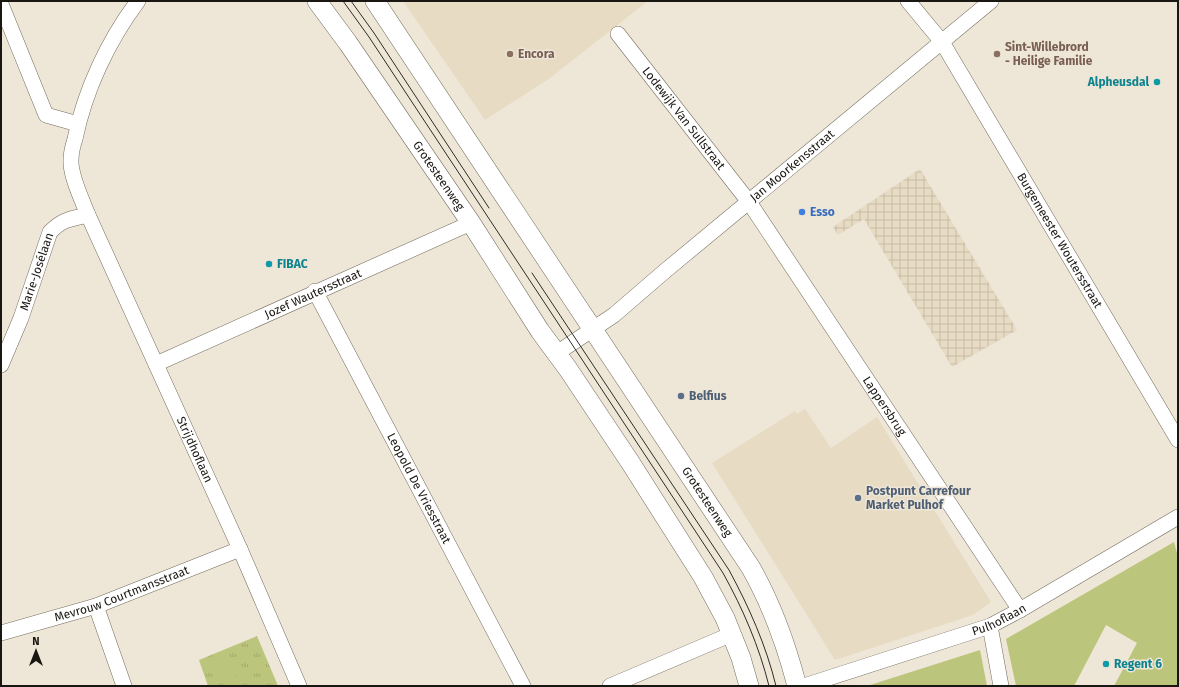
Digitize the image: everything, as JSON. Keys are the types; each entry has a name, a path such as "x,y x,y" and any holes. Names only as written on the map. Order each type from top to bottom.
{"main road":[{"name":"Grotesteenweg","path":"317,1 348,43 471,223 540,331 557,353 630,462 704,577 720,606 732,634 749,686"},
{"name":"Grotesteenweg","path":"375,1 751,568 762,588 781,633 797,686"}],"street":[{"path":"88,215 75,183 70,161 78,124 95,73 119,30 138,1"},
{"name":"Burgemeester Woutersstraat","path":"908,1 942,42 1178,440"},
{"name":"Jan Moorkensstraat","path":"593,329 622,309 665,271 991,1"},
{"path":"1,4 46,115 78,124"},
{"name":"Lodewijk Van Sullstraat","path":"618,34 749,202"},
{"name":"Lappersbrug","path":"749,202 1020,610"},
{"name":"Strijdhoflaan","path":"88,215 240,549 300,686"},
{"name":"Marie-Josélaan","path":"1,365 21,318 50,232 59,223 88,215"},
{"name":"Jozef Wautersstraat","path":"156,364 471,223"},
{"name":"Leopold De Vriesstraat","path":"315,292 523,686"},
{"path":"557,353 593,329"},
{"name":"Pulhoflaan","path":"804,686 990,626 1020,610 1178,517"},
{"name":"Mevrouw Courtmansstraat","path":"1,633 96,606 240,549"},
{"path":"96,606 124,686"},
{"path":"990,626 1001,686"},
{"path":"610,686 732,634"}],"shaded area":[{"name":"Encora","path":"403,1 648,1 550,78 485,120"},
{"path":"920,169 1017,330 952,367 864,219 838,235 833,227"},
{"path":"805,409 831,448 877,417 991,602 973,615 835,660 712,463 795,411 797,414"}],"green space":[{"path":"1174,542 1178,557 1178,686 1114,686 1137,643 1106,625 1074,686 1016,686 1006,639"},
{"path":"257,636 278,686 208,686 199,660"},
{"path":"980,650 987,686 867,686"},
{"path":"210,660 237,667 235,680 207,672"}],"tram line":[{"path":"343,1 369,37 723,573 750,628 769,686"},
{"path":"351,1 374,33 489,208"},
{"path":"532,273 729,570 756,626 776,686"}],"place":[{"name":"Encora","path":"510,54"},
{"name":"Sint-Willebrord - Heilige Familie","path":"997,54"},
{"name":"Alpheusdal","path":"1157,82"},
{"name":"Esso","path":"802,212"},
{"name":"FIBAC","path":"269,264"},
{"name":"Belfius","path":"681,396"},
{"name":"Postpunt Carrefour Market Pulhof","path":"858,498"},
{"name":"Regent 6","path":"1106,664"}]}
